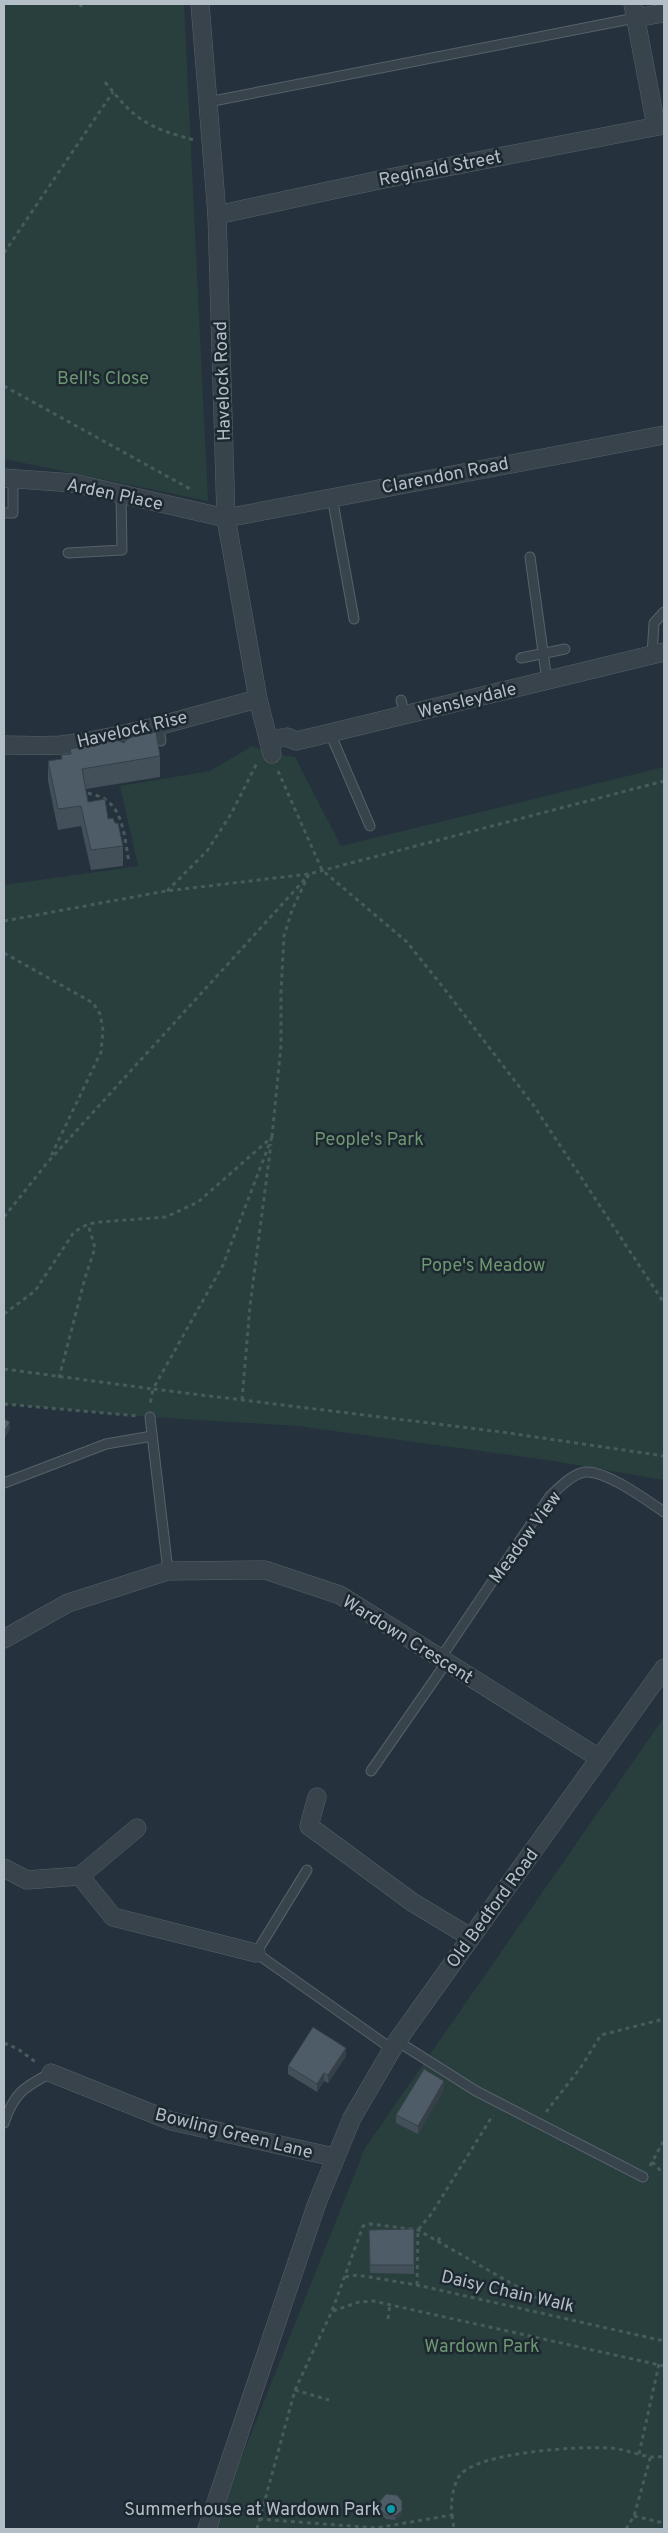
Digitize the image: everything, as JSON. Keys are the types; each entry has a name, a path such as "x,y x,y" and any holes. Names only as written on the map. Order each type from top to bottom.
{"street":[{"name":"Havelock Road","path":"200,4 217,215 226,518 258,699 270,747"},
{"path":"660,125 634,11 664,13"},
{"name":"Reginald Street","path":"217,215 379,180 660,125"},
{"name":"Clarendon Road","path":"226,518 332,496 664,434"},
{"name":"Arden Place","path":"8,479 72,483 226,518"},
{"name":"Wensleydale","path":"270,747 287,737 296,741 330,733 403,708 547,681 658,654"},
{"name":"Havelock Rise","path":"4,745 61,750 119,738 160,733 258,699"},
{"name":"Wardown Crescent","path":"4,1638 68,1603 168,1571 265,1570 340,1594 443,1661 599,1758"},
{"name":"Old Bedford Road","path":"207,2529 334,2157 366,2092 395,2045 470,1937 664,1668"},
{"path":"317,1797 309,1826 412,1902 470,1937"},
{"path":"4,1868 27,1880 80,1876 136,1828"},
{"path":"80,1876 113,1917 256,1953"},
{"name":"Bowling Green Lane","path":"51,2073 171,2121 334,2157"}],"lane":[{"path":"208,102 634,11"},
{"path":"4,513 13,513 8,479"},
{"path":"68,553 122,550 121,495"},
{"path":"332,496 354,620"},
{"path":"530,557 547,681"},
{"path":"658,654 654,623 664,612"},
{"path":"521,658 565,649"},
{"path":"330,733 370,826"},
{"path":"150,1417 168,1571"},
{"path":"4,1483 106,1444 152,1436"},
{"name":"Meadow View","path":"371,1771 550,1496 566,1482 586,1472 604,1476 641,1496 664,1512"},
{"path":"307,1870 256,1953 395,2045 500,2104 643,2177"},
{"path":"4,2123 11,2103 25,2087 51,2073"}],"path":[{"path":"105,82 135,115 153,127 212,145"},
{"path":"4,253 113,92"},
{"path":"4,386 200,494"},
{"path":"270,747 282,785 322,870 407,942 446,991 534,1106 664,1303"},
{"path":"166,892 207,851 270,747"},
{"path":"4,921 166,892 310,874 664,781"},
{"path":"88,793 106,800 117,813 129,862"},
{"path":"242,1400 254,1270 272,1137 281,1045 284,936 292,910 310,874"},
{"path":"4,1217 48,1163 310,874"},
{"path":"4,952 93,1003 100,1014 103,1030 100,1052 48,1163"},
{"path":"4,1314 35,1290 74,1232 88,1224 166,1216 198,1202 272,1137"},
{"path":"4,1404 150,1417 153,1390 222,1265 272,1137"},
{"path":"58,1378 84,1278 95,1248 88,1224"},
{"path":"4,1369 58,1378 502,1432 664,1456"},
{"path":"539,2124 581,2067 600,2035 664,2019"},
{"path":"4,2043 18,2049 51,2073"},
{"path":"417,2285 418,2230 432,2213 500,2104"},
{"path":"643,2177 664,2140"},
{"path":"652,2162 664,2174"},
{"path":"257,2529 295,2390 332,2311 363,2226 370,2224 418,2230 537,2298"},
{"path":"438,2241 442,2234"},
{"name":"Daisy Chain Walk","path":"345,2277 357,2275 417,2285 664,2341"},
{"path":"332,2311 359,2302 373,2301 664,2366"},
{"path":"388,2319 390,2304"},
{"path":"639,2454 659,2364"},
{"path":"295,2390 329,2400"},
{"path":"454,2529 452,2516 453,2495 459,2476 468,2469 496,2459 540,2451 594,2448 610,2448 639,2454 664,2456"},
{"path":"626,2529 634,2516 651,2455"},
{"path":"259,2519 375,2529 452,2516"},
{"path":"634,2516 664,2523"}],"green space":[{"name":"Bell's Close","path":"4,4 184,4 208,501 4,459"},
{"name":"People's Park","path":"252,746 272,754 295,757 341,846 664,767 664,1480 553,1461 297,1426 150,1417 4,1404 4,885 138,866 120,786 210,771"},
{"name":"Wardown Park","path":"664,1717 664,2529 213,2529 365,2148"}],"building":[{"path":"156,732 160,756 82,769 88,802 105,799 108,819 113,818 115,823 118,823 123,846 91,850 81,806 58,809 48,761 62,759 61,755 71,754 70,749 117,740 124,743 128,738"},
{"path":"4,1419 10,1422 4,1432"},
{"path":"313,2027 346,2048 328,2075 324,2073 317,2084 288,2066"},
{"path":"424,2069 444,2081 418,2126 396,2115"},
{"path":"414,2229 414,2265 370,2265 369,2230"},
{"name":"Summerhouse at Wardown Park","path":"386,2494 397,2495 402,2501 402,2511 395,2516 386,2515 380,2509 380,2501"}],"place":[{"name":"Summerhouse at Wardown Park","path":"391,2509"}],"park label":[{"name":"Pope's Meadow","path":"483,1265"}]}
